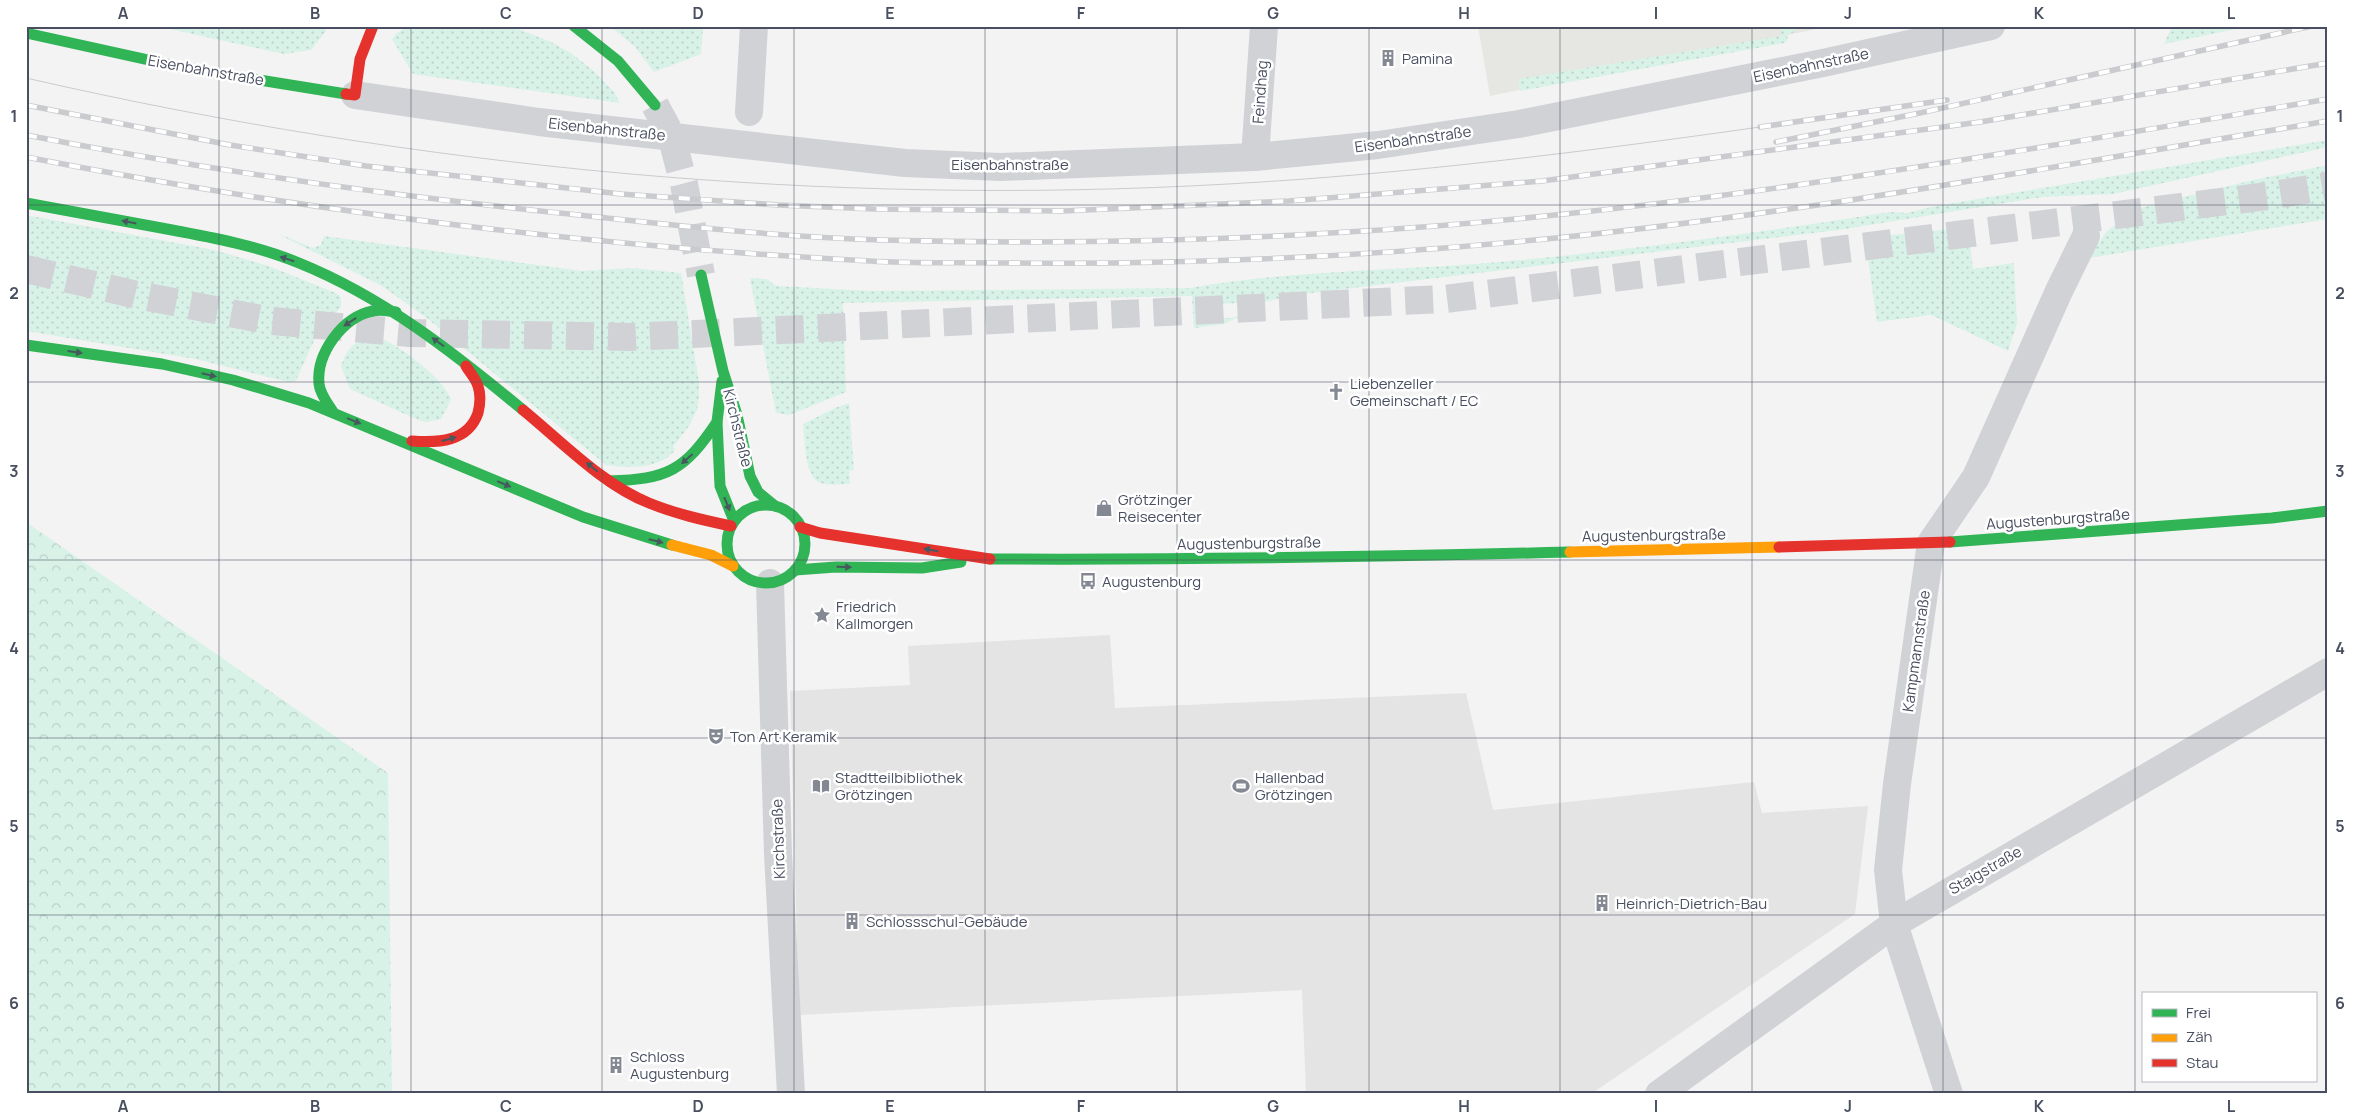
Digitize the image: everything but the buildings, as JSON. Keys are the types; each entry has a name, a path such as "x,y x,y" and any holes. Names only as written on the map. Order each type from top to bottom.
{"main road":[{"path":"355,95 357,66 364,42 374,26"},
{"path":"574,26 618,61 655,105"},
{"name":"Eisenbahnstraße","path":"26,33 185,68 355,95"},
{"path":"26,203 223,239 297,262 332,277 396,312 462,359 609,481 648,503 690,517 733,524"},
{"name":"Kirchstraße","path":"701,275 723,371 737,415 750,476 758,492 774,506"},
{"path":"333,412 319,386 322,365 332,338 347,323 370,311 396,312"},
{"path":"26,345 162,364 233,380 309,403 583,517 647,539 711,555 733,566 743,576 753,581 770,583"},
{"path":"401,441 438,442 453,439 468,430 476,418 481,403 478,386 462,359"},
{"name":"Kirchstraße","path":"723,371 717,422 720,486 733,524"},
{"name":"Kirchstraße","path":"609,481 646,480 672,472 695,452 717,422"},
{"path":"733,566 727,550 728,537 733,524 747,511 762,506 774,506"},
{"name":"Augustenburgstraße","path":"774,506 793,517 800,526 820,533 980,559 1126,560 1379,557 1931,543 2272,518 2328,512"},
{"path":"795,570 802,561 805,546 800,526"},
{"name":"Augustenburgstraße","path":"770,583 785,578 795,570 836,567 922,568 980,559"}],"street":[{"path":"749,112 754,26"},
{"name":"Feindhag","path":"1255,157 1264,26"},
{"name":"Eisenbahnstraße","path":"355,95 539,122 905,163 1001,167 1255,157 1378,145 1519,124 1823,63 1991,26"},
{"name":"Kampmannstraße","path":"1948,1094 1894,924 1888,870 1897,784 1931,543 1976,477 2059,291 2086,236"},
{"name":"Kirchstraße","path":"770,583 778,864 791,1094"},
{"name":"Staigstraße","path":"1659,1094 1894,924 2328,672"}],"shaded area":[{"path":"1478,26 1831,26 1490,96"},
{"path":"1110,635 1115,708 1466,693 1493,810 1754,782 1762,813 1868,806 1855,914 1591,1094 1306,1094 1302,990 799,1015 790,691 910,685 908,646"}],"green space":[{"path":"156,26 325,26 326,31 311,50 284,54"},
{"path":"411,26 511,26 551,42 571,53 595,72 614,92 620,103 413,74 392,39 398,32"},
{"path":"610,26 703,26 701,54 654,72 635,47"},
{"path":"1780,26 1795,26 1795,32 1788,34 1787,41 1784,43 1520,91 1518,79 1781,36"},
{"path":"2172,26 2250,26 2164,44"},
{"path":"2328,140 2328,147 2113,194 2042,197 1839,230 1294,295 1260,303 1239,317 1224,324 1194,328 1192,296 843,303 846,392 789,415 776,413 750,278 767,279 776,286 873,291 1190,288 1305,274 1460,265 1597,252 1744,234 1890,212 1907,213 1936,206","holes":["1238,303 1239,317 1217,319 1216,304"]},
{"path":"2328,165 2328,219 2089,258 2106,232 2135,209 2253,180"},
{"path":"26,215 214,250 269,266 338,294 341,298 341,307 318,332 296,381 289,382 195,359 26,331"},
{"path":"1968,227 1973,269 2014,263 2017,324 2008,351 1931,315 1877,322 1865,238"},
{"path":"274,232 313,248 321,245 324,236 582,271 632,268 681,273 699,382 697,410 689,426 673,447 675,450 668,457 643,466 624,467 606,465 428,319 382,286"},
{"path":"373,336 393,344 405,352 440,382 451,400 441,419 426,422 418,420 350,389 341,366 343,360 357,342"},
{"path":"849,403 854,470 849,471 850,484 832,485 821,483 815,480 808,466 803,424"},
{"path":"26,522 388,773 392,1094 26,1094"}],"tunnel":[{"path":"655,105 671,135 684,184 701,275"},
{"path":"26,269 137,295 272,321 410,333 630,337 1445,299 2268,196 2328,186"}],"tram line":[{"path":"26,78 174,109 323,136 473,157 624,173 775,184 926,190 1077,190 1295,180 1495,161 1760,127"}],"railway":[{"path":"1776,142 1920,113 2312,26"},
{"path":"26,105 230,145 366,166 621,194 778,205 874,209 1063,211 1289,201 1542,181 1980,122 2328,63"},
{"path":"26,135 164,160 371,191 509,208 693,227 768,234 881,240 997,242 1114,241 1231,238 1347,232 1471,223 1594,211 1839,179 2328,99"},
{"path":"1760,127 1947,100"},
{"path":"26,157 235,194 341,210 446,224 658,246 922,263 1215,261 1420,250 1556,238 1750,215 1943,186 2328,121"}],"traffic: fast":[{"path":"574,26 618,61 655,105"},
{"path":"26,33 185,68 346,94"},
{"path":"26,203 228,241 282,256 299,263 360,292 388,309 444,347 523,410"},
{"path":"701,275 723,371 737,415 750,476 758,492 775,506"},
{"path":"333,412 319,384 319,372 322,361 333,338 351,321 362,315 378,310 396,312"},
{"path":"26,345 162,364 233,380 309,403 583,517 672,545"},
{"path":"722,381 717,422 720,486 734,521"},
{"path":"609,481 646,478 673,469 694,452 717,422"},
{"path":"766,505 781,508 793,517 802,529 805,544 802,559 793,571 781,580 766,583 751,580 739,571 730,559 727,544 730,529 739,517 751,508 766,505"},
{"path":"1950,542 2272,518 2328,511"},
{"path":"990,559 1280,558 1570,552"},
{"path":"795,570 836,567 922,568 961,562"}],"traffic: slow":[{"path":"672,545 711,555 733,566"},
{"path":"1570,552 1779,547"}],"traffic: jam":[{"path":"346,94 355,95 360,59 373,26"},
{"path":"412,441 432,442 451,439 467,430 473,423 479,410 480,393 476,381 466,366"},
{"path":"523,410 599,474 632,495 669,510 731,526"},
{"path":"800,527 820,533 990,559"},
{"path":"1779,547 1950,542"}],"place":[{"name":"Pamina","path":"1388,58"},
{"name":"Liebenzeller Gemeinschaft / EC","path":"1336,392"},
{"name":"Grötzinger Reisecenter","path":"1104,508"},
{"name":"Augustenburg","path":"1088,581"},
{"name":"Friedrich Kallmorgen","path":"822,615"},
{"name":"Ton Art Keramik","path":"716,736"},
{"name":"Stadtteilbibliothek Grötzingen","path":"821,786"},
{"name":"Hallenbad Grötzingen","path":"1241,786"},
{"name":"Heinrich-Dietrich-Bau","path":"1602,903"},
{"name":"Schlossschul-Gebäude","path":"852,921"},
{"name":"Schloss Augustenburg","path":"616,1065"}]}
